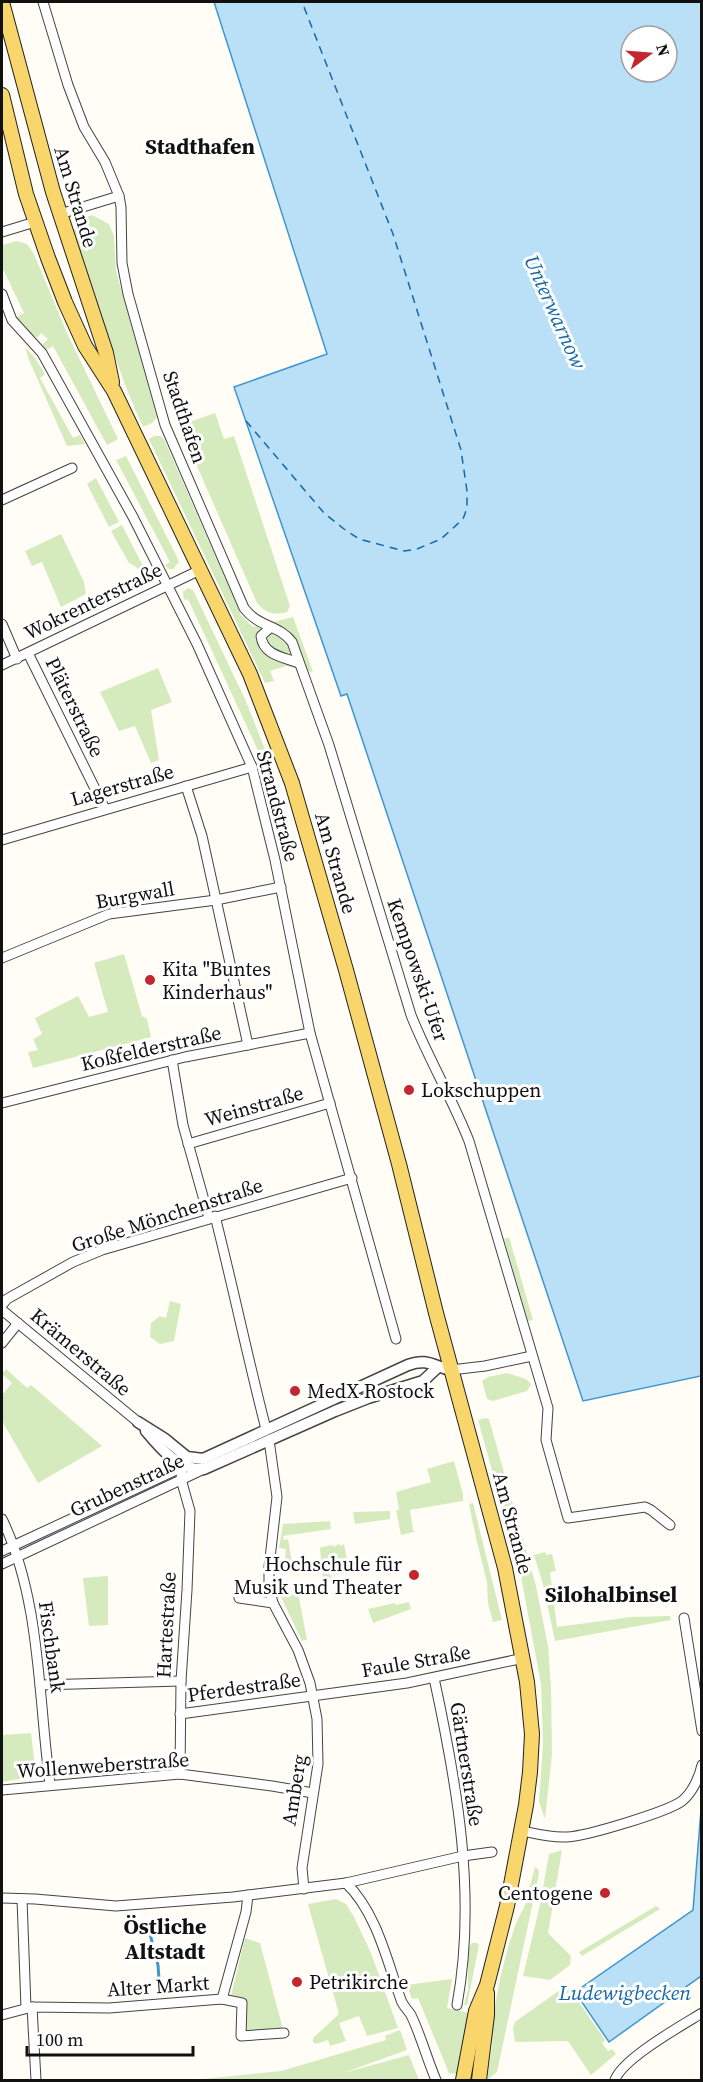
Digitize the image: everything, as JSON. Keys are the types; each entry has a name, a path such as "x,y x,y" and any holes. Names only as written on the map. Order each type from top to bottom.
{"main road":[{"name":"Am Strande","path":"3,9 6,31 60,214 106,353 114,391"},
{"name":"Am Strande","path":"2,95 35,222 57,280 85,346 114,391 250,674 292,783 399,1164 445,1369 506,1568 524,1658 531,1710 530,1772 522,1831 507,1906 487,1985 476,2011 463,2080"},
{"path":"35,222 60,214"},
{"name":"Am Strande","path":"479,2080 487,2015 487,1985"}],"street":[{"name":"Stadthafen","path":"43,2 68,85 84,127 105,162 119,196 122,263 128,294 165,425 244,608 257,622 270,628"},
{"path":"60,214 119,196"},
{"path":"2,232 35,222"},
{"name":"Strandstraße","path":"2,294 12,320 42,353 127,507 197,644 252,767 261,795 310,1033 396,1339"},
{"path":"2,500 72,468"},
{"name":"Wokrenterstraße","path":"2,665 200,570"},
{"path":"2,624 17,658"},
{"path":"270,628 261,636 262,644 268,652 299,663"},
{"name":"Kempowski-Ufer","path":"270,628 286,634 292,642 329,745 411,1015 460,1117 469,1141 532,1356"},
{"name":"Pläterstraße","path":"28,653 105,809"},
{"name":"Lagerstraße","path":"2,840 252,767"},
{"path":"186,786 202,836 248,1045"},
{"name":"Burgwall","path":"2,958 100,917 216,900 281,887"},
{"name":"Koßfelderstraße","path":"2,1103 172,1060 310,1033"},
{"path":"172,1060 188,1144 228,1264 252,1380 266,1431 278,1497 269,1567 269,1587 273,1603 239,1598"},
{"name":"Weinstraße","path":"188,1144 330,1103"},
{"name":"Große Mönchenstraße","path":"2,1305 7,1299 85,1256 212,1217 352,1178"},
{"name":"Krämerstraße","path":"2,1310 138,1422 180,1451 204,1464"},
{"path":"2,1343 18,1323"},
{"path":"445,1369 485,1366 532,1356 548,1408 546,1440 568,1518 645,1507 670,1525"},
{"name":"Grubenstraße","path":"2,1564 181,1479 266,1431 408,1365 428,1362 445,1369"},
{"name":"Grubenstraße","path":"266,1431 423,1381 445,1369"},
{"name":"Krämerstraße","path":"138,1422 159,1446 183,1466"},
{"path":"180,1451 183,1466 181,1479"},
{"path":"183,1466 204,1464"},
{"name":"Grubenstraße","path":"2,1551 183,1466"},
{"name":"Hartestraße","path":"180,1774 181,1681 190,1511 181,1479"},
{"name":"Fischbank","path":"2,1519 17,1557 32,1625 50,1784"},
{"name":"Amberg","path":"273,1603 298,1650 313,1696 319,1749 314,1793 303,1848 304,1890"},
{"path":"684,1618 702,1731"},
{"name":"Faule Straße","path":"313,1696 434,1678 524,1658"},
{"name":"Gärtnerstraße","path":"434,1678 454,1773 463,1856 465,1923 457,2005"},
{"path":"40,1685 181,1681"},
{"name":"Pferdestraße","path":"180,1714 313,1696"},
{"path":"522,1831 552,1837 569,1837 668,1808 684,1799 697,1781 702,1766"},
{"name":"Wollenweberstraße","path":"2,1790 180,1774 314,1793"},
{"path":"2,1898 116,1906 304,1890 346,1883 463,1856 492,1852"},
{"path":"346,1883 360,1898 382,1945 402,2004 410,2014 436,2080"},
{"name":"Alter Markt","path":"2,2015 29,2007 109,2008 222,1999 246,1912 248,1895"},
{"path":"22,1899 36,2080"},
{"path":"222,1999 242,2003 241,2036 284,2033"},
{"path":"615,2080 621,2069 642,2052 702,2013"}],"green space":[{"path":"92,215 109,224 114,236 116,271 157,417 152,423 143,427 115,357 75,237 74,230 78,220"},
{"path":"17,241 27,244 34,254 67,333 118,439 107,445 53,346 46,350 42,345 48,339 41,333 37,338 17,317 24,313 2,267 2,245"},
{"path":"25,347 45,374 40,378 73,438 80,435 85,444 67,446"},
{"path":"215,413 224,439 234,436 290,606 287,612 270,613 257,603 182,432 181,425"},
{"path":"154,436 164,439 241,615 253,627 293,617 313,672 286,666 270,671 274,681 265,683 149,439"},
{"path":"126,456 177,557 179,562 173,569 165,565 170,562 116,460"},
{"path":"96,478 119,522 109,527 87,484"},
{"path":"122,525 145,570 150,568 153,574 152,580 142,586 140,582 144,578 138,569 129,563 111,531"},
{"path":"61,534 84,582 86,594 61,607 42,562 32,566 25,551"},
{"path":"188,588 193,590 245,699 266,752 260,755 188,599 184,600 183,592"},
{"path":"158,668 172,702 151,710 159,760 151,763 135,726 119,731 100,692"},
{"path":"124,954 142,1016 147,1019 151,1037 33,1068 28,1052 38,1050 33,1039 42,1034 35,1018 78,996 89,1017 108,1012 94,963"},
{"path":"509,1237 533,1320 528,1321 504,1239"},
{"path":"170,1301 181,1304 174,1341 160,1344 150,1337 151,1323 160,1316 166,1318"},
{"path":"6,1369 27,1388 31,1385 102,1446 38,1483 2,1421 2,1395 12,1383 2,1374"},
{"path":"507,1373 526,1379 531,1384 527,1391 493,1401 487,1399 482,1381 488,1377"},
{"path":"489,1419 536,1586 548,1646 552,1754 545,1819 539,1802 543,1744 541,1684 520,1571 478,1420"},
{"path":"454,1461 463,1501 410,1510 413,1529 411,1530 414,1532 401,1535 396,1510 399,1510 396,1492 431,1482 427,1469"},
{"path":"473,1503 502,1620 493,1622 488,1603 487,1582 469,1504"},
{"path":"390,1511 390,1519 355,1524 353,1512"},
{"path":"330,1521 331,1529 283,1536 284,1540 288,1539 292,1563 277,1564 277,1558 285,1559 286,1549 279,1548 283,1524"},
{"path":"339,1544 340,1546 344,1544 347,1559 328,1562 331,1578 323,1580 320,1549"},
{"path":"545,1552 546,1555 552,1554 556,1571 550,1572 557,1627 631,1617 670,1616 671,1620 555,1641 543,1584 534,1555"},
{"path":"108,1576 108,1625 89,1626 83,1578"},
{"path":"298,1593 307,1640 302,1641 281,1597"},
{"path":"409,1602 411,1609 373,1623 368,1609"},
{"path":"31,1733 36,1776 2,1782 2,1735"},
{"path":"562,1850 548,1933 571,1956 570,1965 550,1980 523,1976 540,1905 549,1854"},
{"path":"535,1867 539,1873 497,2072 487,2080 492,2047 493,2016 500,1979 508,1947 525,1905"},
{"path":"336,1899 346,1904 354,1917 371,1953 398,2028 367,2036 359,2016 339,2023 346,2041 330,2046 328,2040 316,2044 313,2042 313,2038 339,2014 308,1904"},
{"path":"656,1906 660,1909 582,1956 579,1952"},
{"path":"245,1938 260,1943 284,2033 241,2036 242,2003 230,2000"},
{"path":"472,1943 479,1945 467,2005 464,2005 468,1990 468,1948"},
{"path":"452,1979 447,2008 469,2013 457,2074 449,2073 418,1998 412,1999 407,1985"},
{"path":"567,1985 605,2040 602,2043 608,2051 612,2049 616,2054 591,2075 568,2041 515,2042 513,2028 515,2022"},
{"path":"400,2030 407,2050 343,2073 409,2055 419,2080 195,2080 281,2071 386,2040 385,2036"}],"water":[{"name":"Unterwarnow","path":"214,2 701,2 701,1376 583,1401 347,694 341,696 234,387 327,354"},
{"name":"Ludewigbecken","path":"701,1810 701,1976 609,2042 575,1992 693,1910"}],"waterway":[{"path":"35,1543 159,1484"},
{"path":"149,1930 158,1965 160,1994"}],"ferry route":[{"path":"246,421 324,513 359,539 404,551 417,549 441,539 463,519 467,508 467,491 461,450 393,234 302,2"}],"place":[{"name":"Kita \"Buntes Kinderhaus\"","path":"150,980"},
{"name":"Lokschuppen","path":"409,1090"},
{"name":"MedX Rostock","path":"295,1391"},
{"name":"Hochschule für Musik und Theater","path":"414,1575"},
{"name":"Centogene","path":"605,1893"},
{"name":"Petrikirche","path":"297,1982"}],"district":[{"name":"Stadthafen","path":"200,146"},
{"name":"Silohalbinsel","path":"611,1594"},
{"name":"Östliche Altstadt","path":"165,1938"}]}
